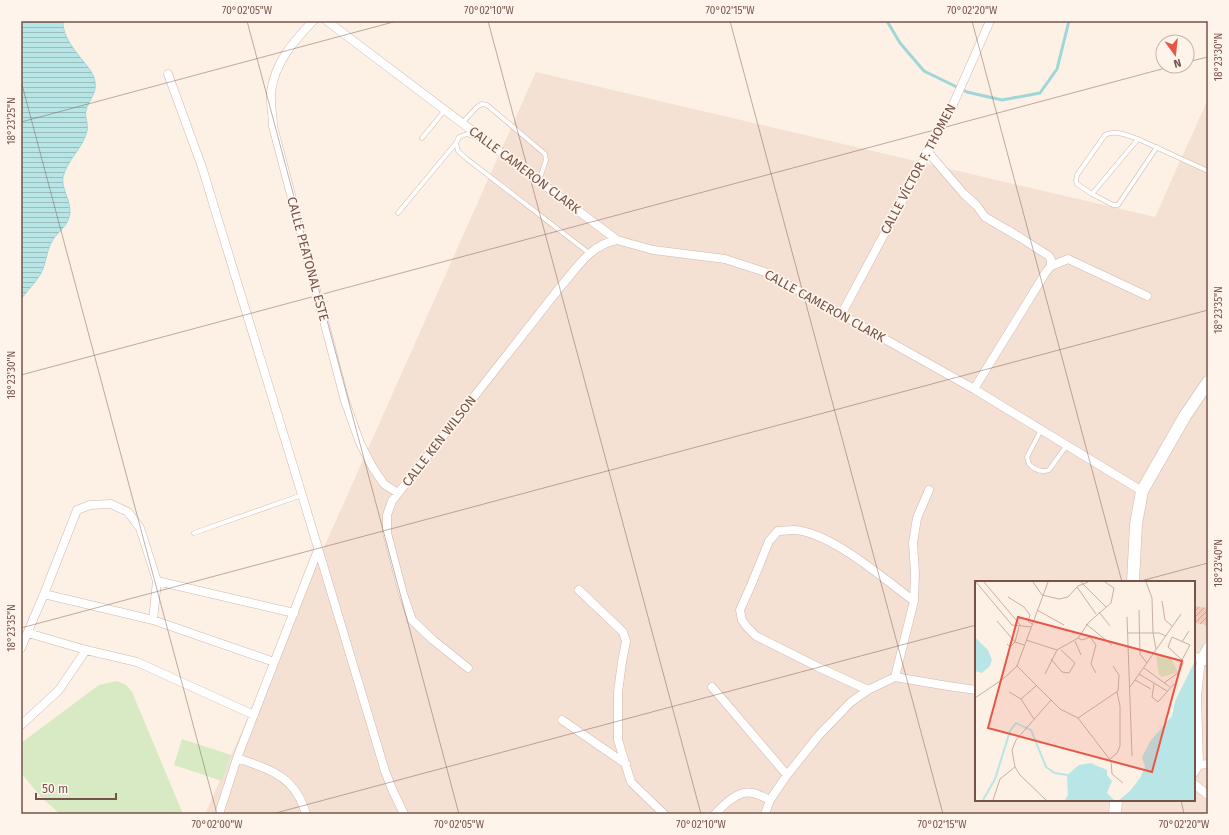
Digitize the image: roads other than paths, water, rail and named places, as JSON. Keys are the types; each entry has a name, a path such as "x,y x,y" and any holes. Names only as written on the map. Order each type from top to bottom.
{"main road":[{"path":"1133,581 1136,524 1142,491 1185,416 1208,382"},
{"path":"1116,801 1116,814"}],"street":[{"name":"CALLE PEATONAL ESTE","path":"313,21 289,47 277,69 271,93 274,126 346,402 360,443 373,468 384,484 398,493"},
{"name":"CALLE CAMERON CLARK","path":"327,21 617,240 653,250 725,259 765,272 974,388 1142,491"},
{"name":"CALLE VÍCTOR F. THOMEN","path":"842,315 927,151 952,107 990,21"},
{"path":"168,74 202,168 385,771 404,814"},
{"path":"927,151 963,193 977,206 985,217 1049,256 1051,266"},
{"name":"CALLE KEN WILSON","path":"468,668 412,620 403,594 387,533 387,515 392,501 398,493 561,286 589,253 610,241 617,240"},
{"path":"974,388 1051,266 1068,259 1147,296"},
{"path":"895,677 914,601 915,573 913,543 917,518 929,490"},
{"path":"21,648 77,510 90,505 110,504 128,512 140,528 157,581 153,620"},
{"path":"868,690 756,636 747,628 742,620 740,610 769,540 778,531 795,530 817,536 845,550 914,601"},
{"path":"219,814 237,758 318,550"},
{"path":"157,581 294,613"},
{"path":"579,590 623,632 626,641 618,692 618,740 631,782 664,814"},
{"path":"44,594 153,620 274,662"},
{"path":"28,633 86,650 137,662 254,715"},
{"path":"1195,771 1199,765 1197,696 1201,659 1208,646"},
{"path":"21,725 59,690 86,650"},
{"path":"765,814 770,800 819,735 851,702 868,690 895,677 975,690"},
{"path":"712,687 787,776"},
{"path":"562,720 626,764"},
{"path":"237,758 269,769 281,776 294,789 304,807 306,814"},
{"path":"1199,765 1208,764"},
{"path":"1195,785 1208,795"},
{"path":"715,814 727,802 740,793 753,793 770,800"}],"lane":[{"path":"462,123 477,107 482,104 487,105 545,154 546,160 539,181"},
{"path":"422,138 446,110"},
{"path":"1157,147 1118,205 1113,205 1077,184 1077,175 1105,135 1109,133 1117,133 1138,139 1157,147 1208,171"},
{"path":"398,212 460,137 467,134 486,141"},
{"path":"1092,194 1138,139"},
{"path":"456,143 458,150 467,158 589,253"},
{"path":"1041,430 1027,456 1028,464 1034,469 1039,471 1049,470 1067,445"},
{"path":"194,533 302,495"}],"water":[{"path":"21,21 63,21 63,27 68,39 92,73 95,80 95,90 86,110 87,128 85,137 68,165 63,177 63,186 70,208 69,218 52,241 40,275 21,299"}],"waterway":[{"path":"887,21 900,43 924,71 967,92 1002,100 1040,93 1057,69 1069,21"}]}
